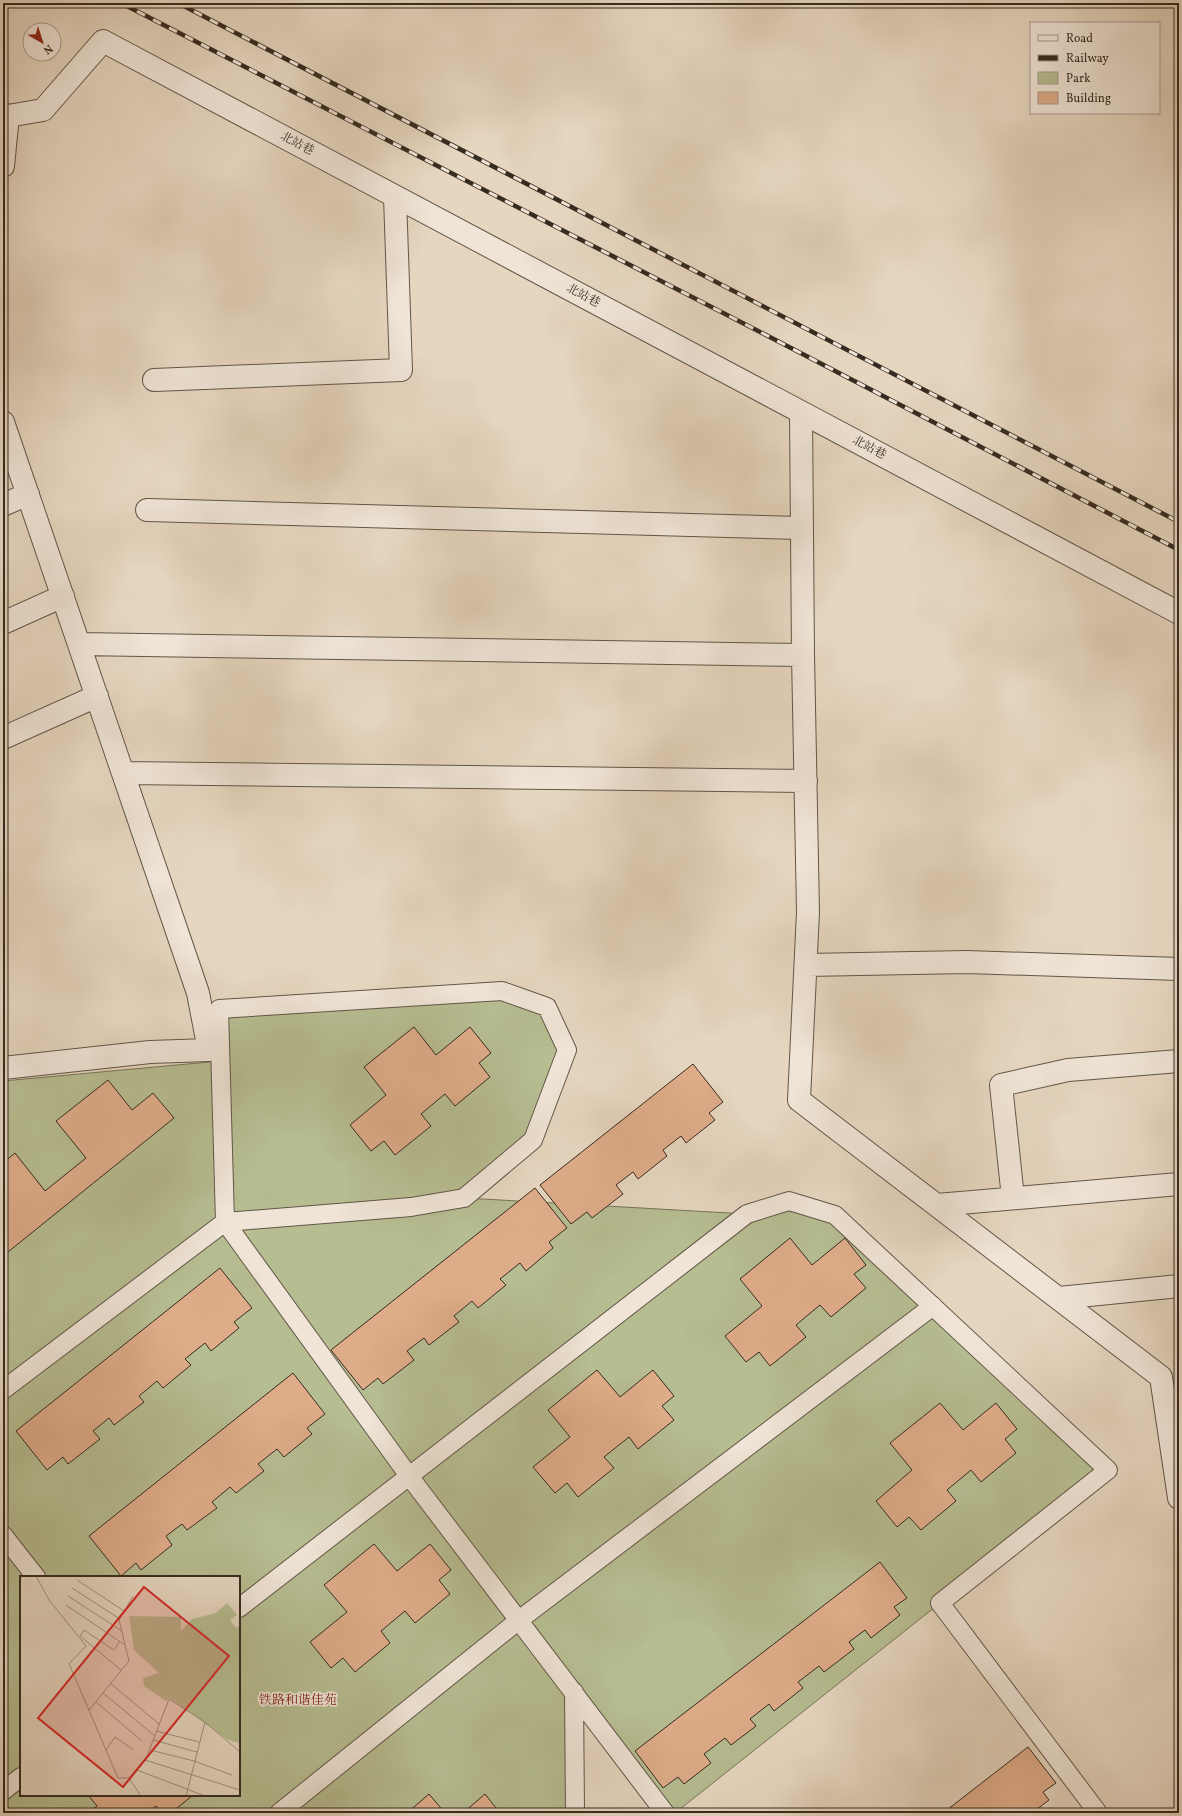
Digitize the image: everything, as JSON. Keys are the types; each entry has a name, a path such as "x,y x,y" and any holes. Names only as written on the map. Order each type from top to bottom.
{"street":[{"name":"北站巷","path":"6,115 43,110 103,41 1179,613"},
{"path":"3,166 6,115"},
{"path":"154,380 401,370 396,197"},
{"path":"801,412 803,655 808,912 799,1100 1162,1377 1171,1390 1178,1486"},
{"path":"3,422 198,993 209,1050 150,1052 3,1068"},
{"path":"3,505 28,494"},
{"path":"147,510 802,528"},
{"path":"3,623 63,596"},
{"path":"79,644 803,655"},
{"path":"3,738 97,696"},
{"path":"123,773 806,781"},
{"path":"806,965 966,962 1179,969"},
{"path":"1013,1198 1001,1085 1068,1070 1179,1061"},
{"path":"937,1205 1179,1184"},
{"path":"1059,1298 1179,1286"}],"lane":[{"path":"3,1390 225,1222 411,1207 464,1198 533,1140 567,1050 547,1007 502,991 219,1009 225,1222 410,1476 665,1813"},
{"path":"240,1607 747,1214 789,1201 835,1216 1108,1470 940,1603 1098,1813"},
{"path":"279,1813 519,1620 932,1306"},
{"path":"3,1535 35,1576"},
{"path":"574,1692 574,1813"},
{"path":"3,1792 20,1779"}],"green space":[{"path":"502,991 547,1007 567,1050 533,1140 465,1198 747,1214 789,1201 835,1215 1108,1470 675,1813 665,1813 574,1692 575,1813 3,1813 3,1081 220,1061 219,1009"}],"building":[{"path":"414,1027 436,1055 470,1027 491,1053 479,1063 490,1077 455,1106 445,1094 421,1114 431,1126 395,1155 384,1141 371,1151 350,1125 386,1095 364,1067"},
{"path":"693,1064 723,1102 709,1113 715,1120 686,1143 681,1136 663,1150 667,1156 638,1179 633,1172 616,1185 623,1194 592,1218 587,1212 571,1224 540,1185"},
{"path":"108,1080 132,1110 153,1093 174,1118 3,1256 3,1163 15,1153 45,1191 86,1158 56,1121"},
{"path":"535,1188 567,1228 549,1242 553,1248 526,1271 520,1263 500,1279 506,1285 478,1308 472,1301 454,1316 459,1322 429,1345 424,1338 407,1351 414,1360 383,1384 378,1378 363,1390 331,1350"},
{"path":"790,1238 812,1265 845,1238 866,1265 854,1274 866,1288 831,1317 820,1305 796,1325 806,1337 770,1366 759,1352 746,1362 725,1336 762,1306 740,1279"},
{"path":"220,1268 252,1308 234,1322 239,1328 211,1351 205,1343 185,1359 191,1365 163,1388 157,1381 139,1396 144,1402 114,1425 109,1418 93,1431 100,1439 68,1464 63,1457 47,1470 16,1431"},
{"path":"597,1370 620,1397 653,1370 674,1396 662,1406 674,1420 638,1449 629,1437 604,1457 614,1468 578,1497 567,1483 555,1493 533,1467 570,1437 548,1410"},
{"path":"293,1373 325,1414 307,1428 312,1434 284,1457 277,1449 258,1464 264,1471 236,1493 230,1487 212,1502 217,1508 187,1530 182,1524 166,1536 172,1545 141,1570 136,1563 121,1576 89,1536"},
{"path":"940,1403 963,1430 996,1403 1017,1429 1005,1439 1016,1453 981,1482 971,1470 947,1490 956,1501 921,1530 909,1517 897,1527 876,1501 912,1470 890,1443"},
{"path":"374,1544 397,1571 430,1544 451,1570 439,1580 450,1594 415,1623 405,1611 381,1631 390,1643 355,1672 343,1658 331,1668 310,1642 347,1612 324,1585"},
{"path":"880,1562 907,1598 894,1607 900,1615 871,1638 865,1630 849,1642 854,1649 824,1672 819,1666 798,1682 803,1688 774,1711 769,1704 750,1719 756,1726 731,1745 725,1738 704,1754 711,1763 684,1784 678,1777 663,1788 635,1751"},
{"path":"1028,1747 1056,1783 1043,1792 1049,1800 1032,1813 943,1813"},
{"path":"429,1794 445,1813 407,1813"},
{"path":"485,1794 500,1813 463,1813"},
{"path":"89,1796 192,1796 171,1813 162,1813 156,1806 147,1813 88,1813 97,1806"}],"railway":[{"path":"121,3 766,335 1179,550"},
{"path":"178,3 1179,522"}],"district":[{"name":"铁路和谐佳苑","path":"298,1701"}]}
